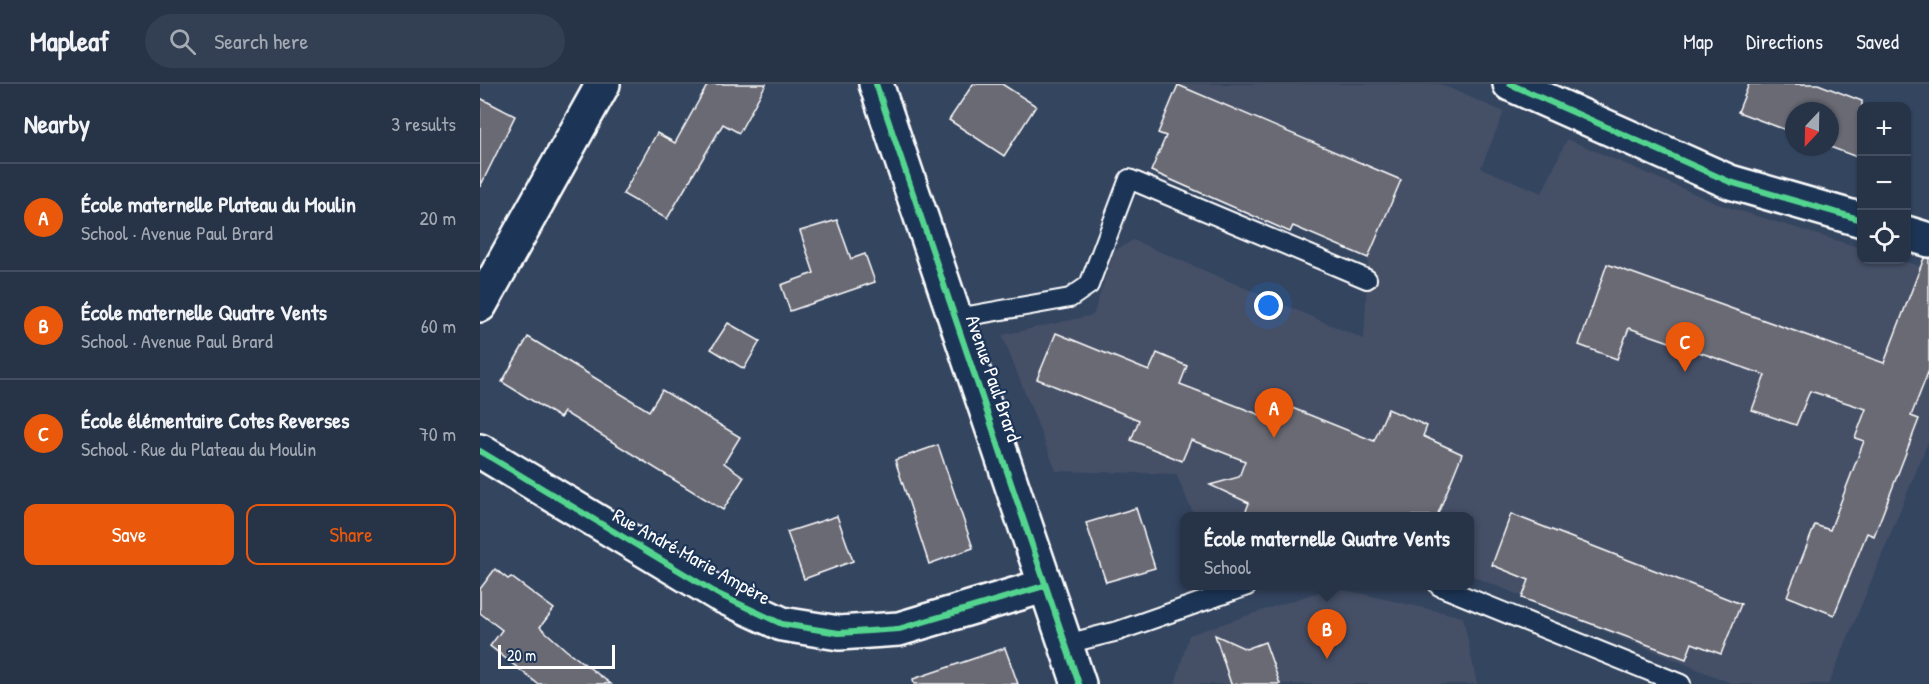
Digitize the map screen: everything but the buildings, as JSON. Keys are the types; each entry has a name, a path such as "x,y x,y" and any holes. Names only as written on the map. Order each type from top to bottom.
{"street":[{"path":"480,305 603,84"},
{"name":"Avenue Paul Brard","path":"876,84 1079,684"},
{"path":"1510,84 1730,182 1857,219"},
{"path":"1911,235 1929,240"},
{"name":"Rue André Marie Ampère","path":"480,451 718,594 782,624 839,633 898,628 1044,586"}],"lane":[{"path":"957,318 1070,298 1089,285 1129,179 1366,279"},
{"path":"1066,644 1118,631 1233,590"},
{"path":"1451,590 1681,684"}],"shaded area":[{"path":"1179,84 1440,84 1504,112 1481,168 1542,193 1567,139 1721,205 1857,247 1857,264 1911,264 1929,269 1929,440 1829,684 1733,684 1474,577 1474,512 1192,512 1176,474 1056,471 1002,335 1093,315 1114,251 1133,240 1364,339 1368,258 1331,242 1344,213 1305,197 1290,232 1151,171 1166,136 1158,133"},
{"path":"1324,590 1346,590 1463,617 1477,684 1175,684 1189,635"}],"cycle path":[{"path":"876,84 1079,684"},
{"path":"1510,84 1730,182 1857,219"},
{"path":"480,451 718,594 782,624 839,633 899,629 1044,586"}],"place":[{"name":"École élémentaire Cotes Reverses","path":"1685,372"},
{"name":"École maternelle Plateau du Moulin","path":"1274,438"},
{"name":"École maternelle Quatre Vents","path":"1327,659"}]}
